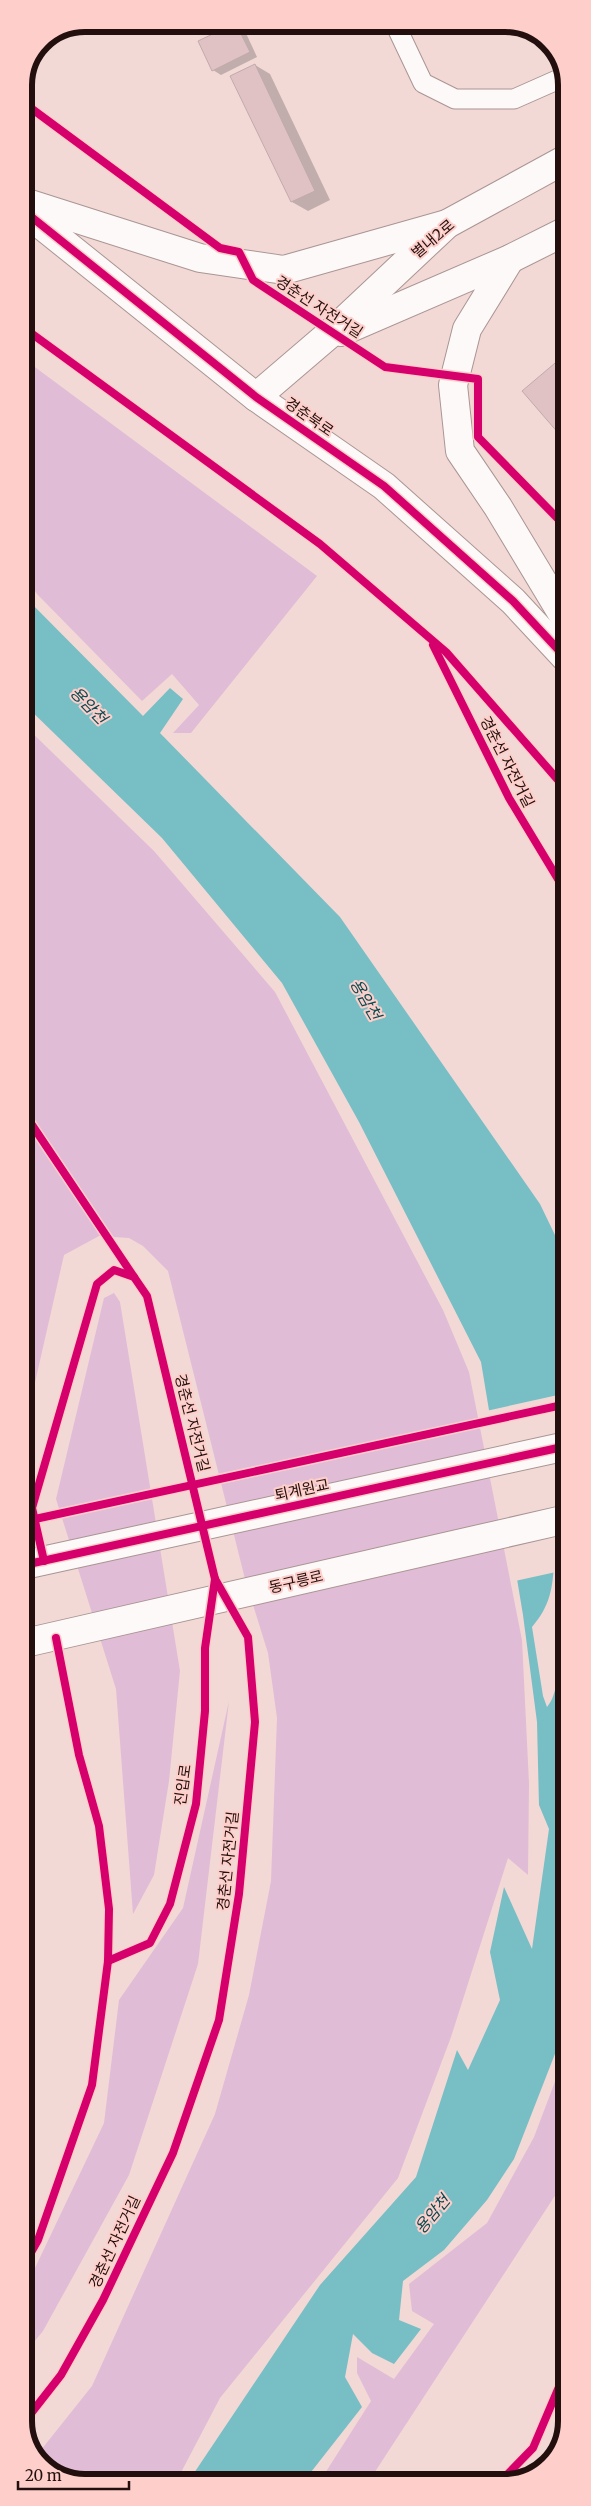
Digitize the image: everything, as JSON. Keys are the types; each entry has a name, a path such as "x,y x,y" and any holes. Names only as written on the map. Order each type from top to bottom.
{"street":[{"name":"별내2로","path":"256,397 317,344 447,224 558,163"},
{"path":"33,205 200,258 284,270 447,224"},
{"name":"경춘북로","path":"33,218 256,397 384,486 513,601 558,649"},
{"name":"별내2로","path":"317,344 510,259 558,235"},
{"path":"510,259 468,329 453,385 460,451 498,507 558,607"},
{"name":"퇴계원교","path":"34,1563 558,1448"},
{"name":"동구릉로","path":"33,1642 558,1522"}],"lane":[{"path":"399,33 423,82 455,100 514,99 557,80"}],"shaded area":[{"path":"33,366 317,576 191,733 173,733 199,705 172,674 142,701 33,588"},
{"path":"33,734 154,851 275,992 443,1310 469,1372 522,1640 529,1783 528,1875 508,1858 451,2037 398,2178 220,2398 181,2473 71,2472 56,2465 42,2449 92,2386 215,2114 249,1995 271,1881 277,1718 268,1653 245,1579 168,1271 143,1246 129,1238 99,1236 64,1255 33,1391"},
{"path":"114,1293 120,1302 180,1671 169,1781 154,1875 133,1914 116,1689 56,1499 104,1298"},
{"path":"229,1701 198,1964 129,2175 43,2331 33,2343 33,2272 104,2123 119,2000 183,1908"},
{"path":"558,2074 558,2191 374,2474 325,2474 371,2401 357,2373 357,2357 394,2379 434,2324 412,2311 409,2284 487,2223 534,2137"}],"water":[{"name":"용암천","path":"33,605 143,716 170,688 183,699 160,733 340,917 540,1204 558,1241 558,1559 554,1561 553,1580 547,1604 532,1627 543,1696 547,1707 554,1695 558,1678 558,2046 514,2159 487,2200 444,2250 403,2281 399,2320 421,2329 394,2364 372,2353 353,2334 345,2377 362,2407 310,2474 194,2473 320,2285 416,2177 457,2050 468,2070 500,2000 490,1952 504,1887 532,1949 549,1829 539,1805 537,1722 523,1615 481,1362 359,1122 282,983 162,838 33,713"}],"pier":[{"path":"558,1395 558,1562 556,1563 556,1572 515,1581 486,1411"}],"building":[{"path":"215,33 240,33 250,52 212,71 198,41"},
{"path":"255,64 315,191 291,202 230,76"},
{"path":"558,361 558,433 522,391"}],"cycle path":[{"name":"경춘선 자전거길","path":"33,110 220,248 239,252 253,280 385,367 478,379 478,437 558,519"},
{"path":"33,218 256,397 384,486 513,601 558,649"},
{"name":"경춘선 자전거길","path":"33,335 320,544 446,652 558,780"},
{"name":"경춘선 자전거길","path":"433,645 509,798 558,879"},
{"path":"33,1126 134,1277"},
{"name":"경춘선 자전거길","path":"33,1505 97,1284 114,1270 134,1277 147,1296 215,1579 248,1637 255,1722 239,1894 219,2020 173,2153 103,2300 61,2375 33,2411"},
{"path":"35,1519 558,1406"},
{"path":"33,1563 558,1448"},
{"name":"경춘선 자전거길","path":"33,1512 44,1561"},
{"name":"진입로","path":"108,1961 150,1943 170,1904 196,1804 205,1711 205,1648 215,1579"},
{"path":"33,2249 38,2240 92,2085 108,1961 109,1909 99,1826 79,1755 56,1638"},
{"path":"508,2474 533,2448 558,2389"}]}
